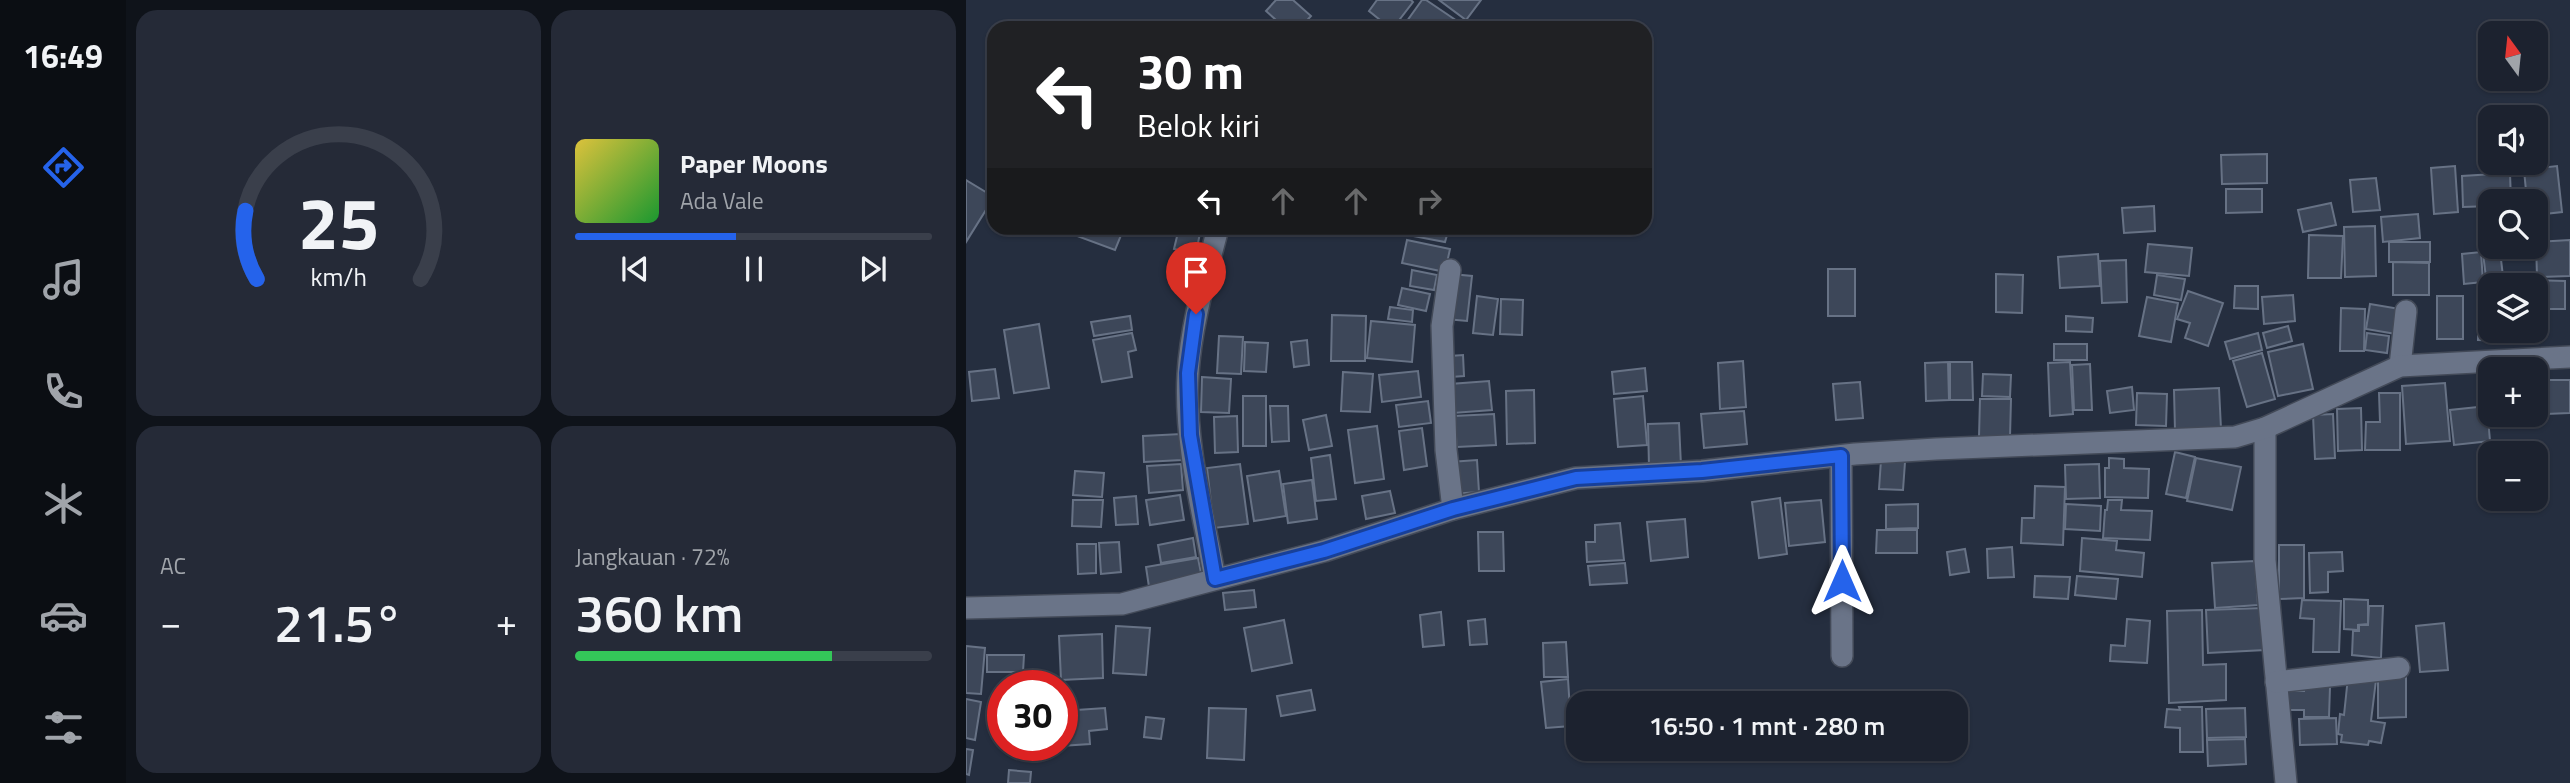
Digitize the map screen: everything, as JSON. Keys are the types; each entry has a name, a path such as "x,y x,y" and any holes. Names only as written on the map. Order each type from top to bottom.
{"street":[{"path":"1215,235 1196,314 1188,373 1190,435 1215,579"},
{"path":"1450,270 1443,326 1446,450 1453,509"},
{"path":"2400,366 2406,311"},
{"path":"966,608 1122,604 1324,551 1453,509 1576,478 1702,471 1936,449 2235,437 2265,428 2400,366 2570,357"},
{"path":"2265,428 2265,560 2286,783"},
{"path":"1841,456 1842,656"},
{"path":"2276,682 2399,668"}],"building":[{"path":"1276,0 1293,0 1311,16 1306,21 1277,21 1266,11"},
{"path":"1377,0 1413,2 1398,21 1381,21 1369,11"},
{"path":"1422,0 1426,0 1457,21 1407,21"},
{"path":"1439,0 1481,0 1466,20"},
{"path":"2267,154 2267,183 2222,184 2221,155"},
{"path":"2455,166 2458,212 2434,214 2431,168"},
{"path":"2557,166 2562,212 2548,214 2548,189 2526,189 2524,175 2548,175 2548,167"},
{"path":"2510,175 2511,189 2478,189 2478,206 2463,207 2462,176"},
{"path":"2376,178 2380,210 2353,212 2350,180"},
{"path":"966,180 987,193 987,208 966,242"},
{"path":"2226,189 2262,189 2262,212 2226,213"},
{"path":"2331,203 2336,225 2303,232 2298,210"},
{"path":"2154,206 2155,231 2124,233 2122,208"},
{"path":"2418,214 2420,238 2383,242 2381,217"},
{"path":"2375,226 2376,276 2345,277 2344,227"},
{"path":"1077,235 1121,235 1115,250"},
{"path":"1177,235 1200,235 1196,253 1174,249"},
{"path":"1413,235 1447,235 1445,242"},
{"path":"2309,235 2343,236 2341,278 2308,278"},
{"path":"1407,240 1450,249 1445,272 1402,263"},
{"path":"2570,240 2570,276 2548,277 2548,273 2537,273 2536,259 2548,259 2548,241"},
{"path":"2389,242 2430,242 2430,262 2389,262"},
{"path":"2148,244 2192,248 2189,276 2145,272"},
{"path":"2478,252 2482,273 2478,273 2478,283 2464,284 2462,254"},
{"path":"2098,254 2100,286 2060,288 2058,257"},
{"path":"2484,259 2501,259 2503,273 2485,273"},
{"path":"2126,260 2127,302 2102,303 2100,261"},
{"path":"2393,262 2429,263 2429,295 2393,295"},
{"path":"1828,269 1855,269 1855,316 1828,316"},
{"path":"1412,270 1437,275 1434,290 1410,286"},
{"path":"1451,274 1472,276 1467,321 1446,319"},
{"path":"1996,274 2023,275 2022,313 1996,312"},
{"path":"2157,275 2185,279 2181,300 2154,295"},
{"path":"2548,280 2565,281 2565,309 2548,309"},
{"path":"2235,286 2258,286 2258,309 2234,308"},
{"path":"1402,288 1430,294 1426,311 1398,305"},
{"path":"2188,291 2223,303 2208,346 2185,338 2190,323 2177,319"},
{"path":"2293,295 2295,321 2264,324 2262,297"},
{"path":"1477,296 1498,299 1493,335 1473,333"},
{"path":"2437,296 2463,296 2463,339 2437,339"},
{"path":"2147,297 2178,303 2171,342 2139,336"},
{"path":"1501,299 1523,300 1522,335 1500,334"},
{"path":"2370,304 2406,310 2402,335 2366,329"},
{"path":"1390,307 1413,310 1412,322 1388,319"},
{"path":"2341,308 2365,309 2364,351 2340,351"},
{"path":"1332,315 1366,316 1365,361 1331,361"},
{"path":"1130,316 1132,330 1094,336 1091,322"},
{"path":"2066,316 2093,318 2092,332 2066,331"},
{"path":"1371,321 1415,325 1412,362 1367,358"},
{"path":"1039,324 1049,388 1014,393 1004,330"},
{"path":"2288,326 2292,341 2267,348 2263,333"},
{"path":"1132,333 1136,350 1128,352 1132,377 1102,382 1093,340"},
{"path":"2258,333 2262,350 2230,359 2225,342"},
{"path":"2367,333 2389,336 2387,353 2365,350"},
{"path":"1219,336 1243,337 1241,374 1217,373"},
{"path":"1307,340 1309,365 1294,367 1291,342"},
{"path":"1245,342 1268,343 1266,372 1244,371"},
{"path":"2054,344 2087,344 2087,360 2054,360"},
{"path":"2303,344 2313,389 2278,396 2268,352"},
{"path":"2262,353 2275,399 2247,407 2233,361"},
{"path":"1463,355 1464,376 1451,377 1450,356"},
{"path":"1743,361 1746,407 1720,409 1718,363"},
{"path":"1948,362 1949,400 1926,401 1925,363"},
{"path":"1950,362 1972,362 1973,400 1950,400"},
{"path":"2070,362 2073,414 2050,416 2048,363"},
{"path":"2090,364 2092,410 2074,410 2072,365"},
{"path":"1645,368 1647,391 1614,394 1612,372"},
{"path":"995,369 999,398 972,401 969,372"},
{"path":"1418,371 1421,397 1382,402 1379,375"},
{"path":"1343,372 1373,374 1370,412 1341,411"},
{"path":"1983,374 2011,375 2010,397 1982,396"},
{"path":"1202,377 1231,379 1229,413 1201,412"},
{"path":"2548,380 2570,380 2570,413 2548,414"},
{"path":"1489,381 1492,410 1453,413 1450,384"},
{"path":"1860,382 1863,418 1836,420 1833,384"},
{"path":"2445,383 2450,441 2406,444 2402,386"},
{"path":"2132,387 2134,410 2110,413 2107,391"},
{"path":"2219,388 2221,429 2175,431 2174,390"},
{"path":"1534,390 1535,443 1507,444 1506,391"},
{"path":"2137,393 2167,394 2166,426 2136,425"},
{"path":"2379,393 2400,393 2400,450 2365,450 2366,422 2380,422"},
{"path":"1243,396 1266,396 1266,446 1243,446"},
{"path":"1643,396 1647,445 1618,447 1614,399"},
{"path":"1980,399 2011,399 2010,437 1979,437"},
{"path":"1428,401 1431,423 1399,427 1396,405"},
{"path":"1270,406 1288,406 1289,441 1272,442"},
{"path":"2478,407 2478,427 2489,427 2490,441 2454,445 2450,410"},
{"path":"2361,408 2362,450 2338,451 2337,409"},
{"path":"1744,411 1747,444 1704,448 1701,414"},
{"path":"1494,414 1496,445 1457,447 1454,416"},
{"path":"2333,414 2335,458 2315,459 2313,415"},
{"path":"1326,415 1332,446 1309,450 1303,420"},
{"path":"1237,416 1238,452 1215,453 1214,417"},
{"path":"1679,423 1681,466 1649,467 1648,424"},
{"path":"1377,426 1384,479 1355,483 1348,430"},
{"path":"1422,428 1427,466 1404,470 1399,431"},
{"path":"1181,434 1182,460 1144,462 1143,436"},
{"path":"2175,452 2195,457 2186,498 2166,494"},
{"path":"1330,455 1336,499 1316,501 1311,458"},
{"path":"2109,458 2124,459 2124,468 2149,469 2148,498 2105,497 2105,468 2109,468"},
{"path":"2196,458 2241,467 2232,510 2187,501"},
{"path":"1477,460 1479,492 1452,494 1450,462"},
{"path":"1881,460 1905,462 1903,490 1879,489"},
{"path":"1181,464 1183,490 1149,493 1147,466"},
{"path":"1240,464 1248,524 1214,528 1207,468"},
{"path":"2099,464 2100,498 2066,499 2065,465"},
{"path":"1075,471 1104,473 1102,497 1073,495"},
{"path":"1279,471 1286,516 1254,521 1247,476"},
{"path":"1312,480 1317,519 1288,523 1283,484"},
{"path":"2035,486 2065,487 2063,545 2021,543 2022,518 2034,518"},
{"path":"1390,491 1395,513 1366,519 1362,496"},
{"path":"1180,495 1184,520 1150,525 1146,500"},
{"path":"1136,496 1138,524 1116,525 1114,498"},
{"path":"1780,498 1787,554 1759,558 1752,502"},
{"path":"1073,500 1103,500 1101,527 1072,526"},
{"path":"1821,500 1825,542 1789,546 1785,503"},
{"path":"2108,500 2122,500 2121,510 2152,511 2150,540 2103,538"},
{"path":"1918,504 1918,528 1886,529 1886,505"},
{"path":"2066,504 2101,506 2100,531 2065,529"},
{"path":"1685,519 1688,557 1651,561 1647,522"},
{"path":"1620,523 1624,560 1587,562 1586,542 1595,542 1595,525"},
{"path":"1877,530 1917,530 1917,553 1876,553"},
{"path":"1478,532 1503,532 1504,571 1479,571"},
{"path":"1193,538 1196,557 1161,563 1158,545"},
{"path":"2082,538 2117,541 2116,550 2144,553 2142,577 2080,571"},
{"path":"1119,542 1121,572 1101,574 1099,543"},
{"path":"1077,544 1096,544 1096,573 1078,574"},
{"path":"2279,545 2304,545 2304,598 2279,599"},
{"path":"2012,547 2014,577 1988,578 1987,549"},
{"path":"1965,549 1969,572 1950,575 1947,552"},
{"path":"2342,552 2343,571 2328,572 2328,592 2310,593 2309,553"},
{"path":"1198,558 1202,578 1149,587 1146,567"},
{"path":"2255,561 2258,605 2215,608 2212,563"},
{"path":"1625,563 1627,583 1590,585 1588,566"},
{"path":"2035,576 2070,577 2068,599 2034,597"},
{"path":"2077,576 2118,579 2116,599 2075,595"},
{"path":"1254,590 1256,607 1225,610 1223,593"},
{"path":"2344,599 2368,600 2368,624 2358,625 2358,630 2344,629"},
{"path":"2302,600 2341,601 2339,652 2313,652 2314,619 2300,618"},
{"path":"2369,606 2383,606 2381,658 2352,655 2353,631 2359,631 2359,625 2368,625"},
{"path":"2263,608 2265,650 2208,653 2206,610"},
{"path":"2202,610 2203,665 2226,664 2226,700 2169,703 2167,611"},
{"path":"1441,612 1444,645 1423,647 1420,615"},
{"path":"1485,619 1487,644 1470,645 1468,621"},
{"path":"2127,619 2150,621 2147,663 2110,661 2111,645 2125,646"},
{"path":"1284,620 1292,663 1252,671 1244,628"},
{"path":"2444,623 2448,670 2420,672 2416,626"},
{"path":"1116,626 1150,628 1146,675 1113,673"},
{"path":"1102,634 1103,678 1078,679 1078,670 1061,670 1059,636"},
{"path":"1566,642 1568,677 1544,677 1543,643"},
{"path":"966,646 985,648 981,694 966,693"},
{"path":"987,655 1024,655 1023,670 987,670"},
{"path":"2406,676 2406,717 2378,718 2378,677"},
{"path":"2348,677 2376,680 2371,721 2385,723 2381,743 2369,741 2368,745 2341,742 2342,735 2338,734 2340,714 2344,715"},
{"path":"1568,679 1566,726 1546,728 1541,682"},
{"path":"2304,686 2330,687 2329,717 2304,717 2304,710 2288,710 2287,691 2304,691"},
{"path":"1311,690 1315,710 1281,716 1277,696"},
{"path":"966,699 981,702 975,740 966,738"},
{"path":"2179,707 2202,707 2203,752 2180,752 2180,728 2165,727 2167,709 2180,710"},
{"path":"1105,708 1107,729 1089,731 1090,744 1078,745 1078,710"},
{"path":"1209,708 1246,709 1244,760 1207,758"},
{"path":"2245,708 2246,737 2207,738 2206,709"},
{"path":"1146,717 1164,719 1161,739 1144,737"},
{"path":"2336,718 2337,744 2300,745 2299,719"},
{"path":"2245,739 2246,764 2208,766 2207,740"},
{"path":"966,749 973,750 969,775 966,774"},
{"path":"1009,770 1031,772 1030,783 1008,783"}],"route":[{"path":"1196,314 1188,373 1190,435 1215,579 1324,551 1453,509 1576,478 1702,471 1841,456 1842,581"}]}
